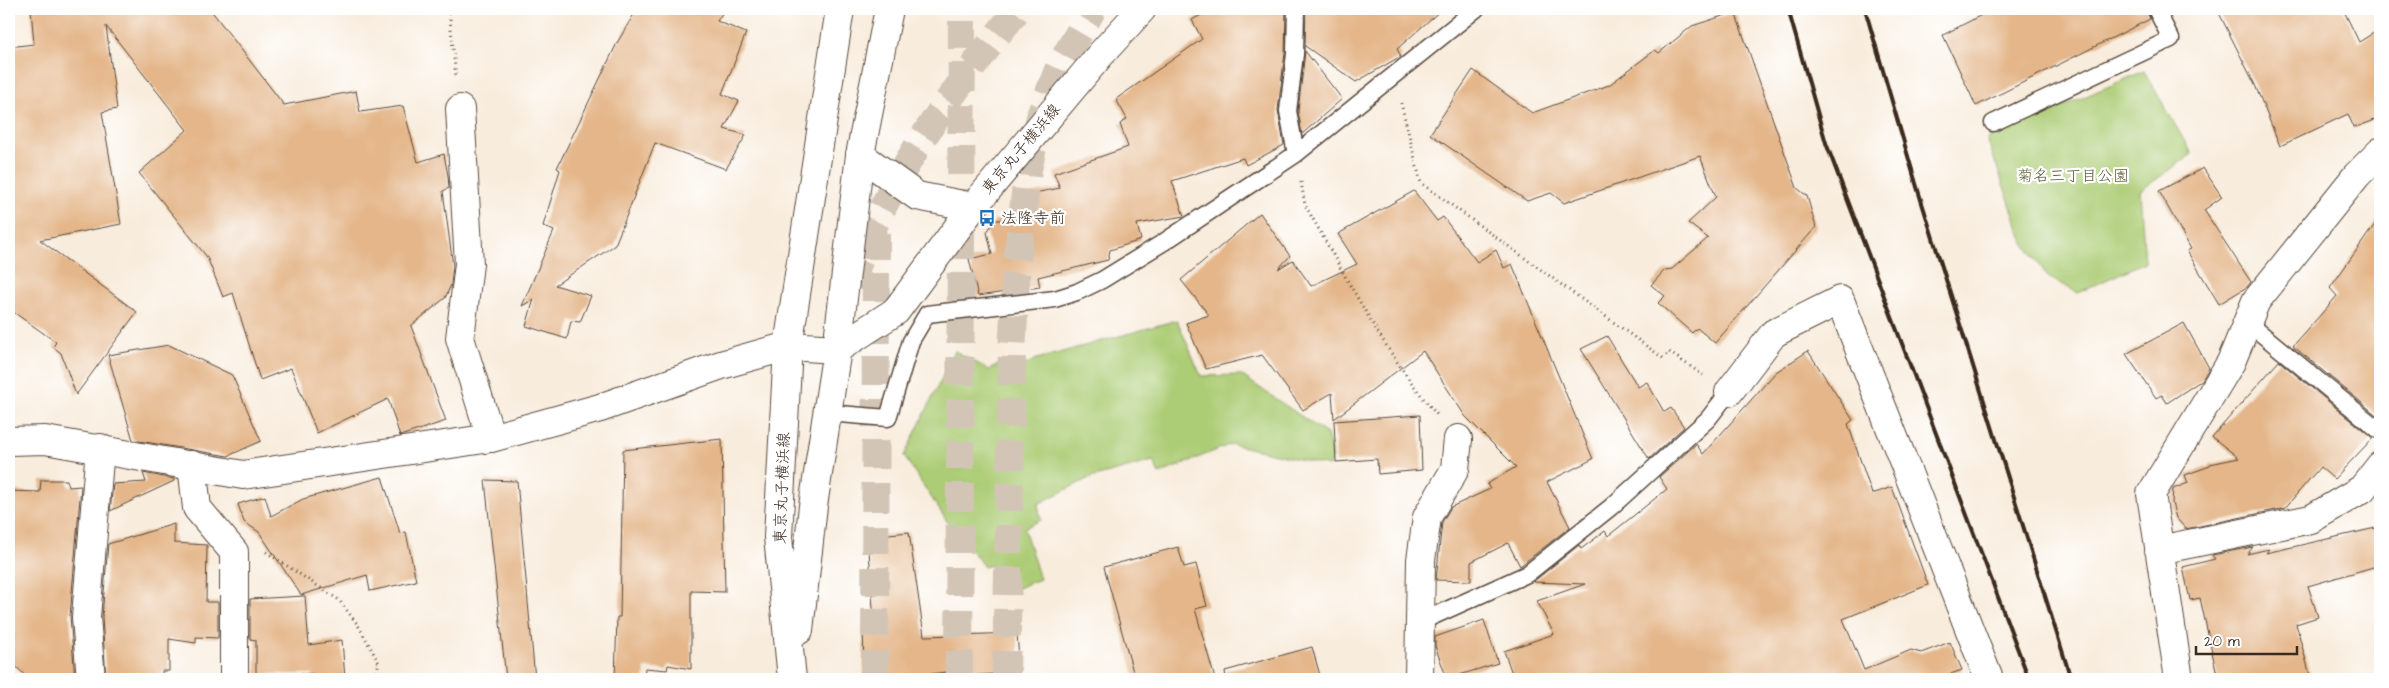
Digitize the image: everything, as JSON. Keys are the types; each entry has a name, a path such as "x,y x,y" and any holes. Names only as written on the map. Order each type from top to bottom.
{"street":[{"name":"東京丸子横浜線","path":"792,679 778,537 788,346 840,9"},
{"path":"9,441 45,440 243,474 491,438 600,408 721,365 788,346 837,349 860,154 888,9"},
{"name":"東京丸子横浜線","path":"792,679 813,506 837,349 896,311 973,207 1100,54 1142,9"},
{"path":"460,109 469,264 460,338 491,438"},
{"path":"2179,679 2151,494 2231,362 2256,300 2357,175 2380,152"},
{"path":"860,154 917,196 973,207"},
{"path":"1729,392 1774,333 1840,300 1989,679"},
{"path":"1419,679 1421,560 1427,517 1454,469 1458,440"},
{"path":"91,679 86,617 100,448"},
{"path":"192,465 198,508 234,552 234,679"},
{"path":"2160,550 2311,519 2362,490 2380,466"}],"lane":[{"path":"1296,9 1295,54 1288,111 1296,154"},
{"path":"827,412 888,418 911,342 927,314 1055,299 1077,292 1164,242 1296,154 1476,9"},
{"path":"1993,123 2171,39 2156,9"},
{"path":"2248,322 2380,431"},
{"path":"1420,622 1526,574 1618,501 1708,419 1729,392"}],"path":[{"path":"449,9 460,109"},
{"path":"1394,75 1421,183 1663,358 1669,352 1729,392"},
{"path":"1296,154 1305,205 1377,329 1420,395 1458,440"},
{"path":"259,546 272,558 339,600 358,625 379,662 374,679"}],"green space":[{"name":"菊名三丁目公園","path":"2144,71 2192,154 2140,191 2145,262 2078,293 2048,277 2024,243 1987,139"},
{"path":"1177,320 1201,376 1241,375 1327,434 1333,457 1329,466 1231,444 1159,474 1153,461 1087,479 1038,504 1041,520 1024,528 1040,579 1005,593 992,565 984,567 960,534 954,532 904,456 955,351 989,370 1002,363 1009,372 1037,359"}],"building":[{"path":"31,9 210,9 284,105 356,91 360,112 403,106 418,162 444,154 448,176 449,188 443,191 453,266 451,285 445,298 411,326 446,421 400,436 388,399 317,433 291,368 260,380 233,293 223,297 207,257 139,173 187,130 106,26 117,109 102,112 121,224 40,240 137,312 76,395 61,353 53,347 56,342 9,309 9,274 13,267 9,247 9,47 34,44"},
{"path":"637,9 725,9 717,21 746,33 722,94 739,101 724,129 746,135 726,169 655,143 615,245 555,285 591,296 580,322 571,321 567,339 526,326 534,299 522,306 554,231 543,226 560,170 557,168 617,43"},
{"path":"1212,9 1286,9 1285,53 1278,110 1284,145 1246,165 1243,158 1172,181 1184,216 1137,224 1141,240 1110,250 1108,260 1038,277 1040,287 978,296 969,259 992,254 987,232 995,220 1017,220 1013,197 1060,188 1054,173 1128,147 1120,124 1127,119 1116,99 1202,39 1192,20"},
{"path":"1306,9 1442,9 1397,49 1401,56 1356,82 1305,46"},
{"path":"1993,9 2146,9 2150,19 1976,106 1943,35"},
{"path":"2217,9 2343,9 2359,42 2380,29 2380,118 2354,128 2348,114 2280,146 2255,85"},
{"path":"1735,12 1797,188 1807,196 1816,227 1715,343 1697,328 1692,333 1658,303 1665,296 1651,285 1665,270 1672,269 1708,238 1688,223 1716,197 1700,156 1564,203 1551,193 1527,201 1430,134 1473,70 1532,113 1609,85 1655,50 1659,53 1692,26"},
{"path":"1305,51 1342,99 1302,134 1298,111"},
{"path":"2203,168 2222,197 2204,210 2251,282 2247,287 2219,304 2187,251 2191,249 2159,191"},
{"path":"1414,191 1437,221 1443,217 1477,262 1496,250 1504,268 1512,264 1593,459 1547,482 1570,527 1520,566 1508,543 1471,562 1471,581 1436,580 1442,522 1451,507 1490,489 1487,484 1516,467 1465,416 1423,351 1334,419 1332,393 1303,410 1262,355 1206,369 1186,323 1209,315 1181,280 1260,213 1290,256 1278,269 1293,260 1311,286 1357,264 1338,234"},
{"path":"2380,217 2380,418 2293,346 2337,296 2330,288"},
{"path":"2184,323 2209,368 2202,380 2167,403 2162,395 2156,398 2126,354"},
{"path":"1607,336 1638,387 1647,382 1664,412 1671,408 1684,427 1649,459 1581,349"},
{"path":"169,345 232,375 261,441 228,456 133,440 108,355"},
{"path":"1808,351 1853,420 1848,424 1872,494 1892,487 1928,585 1843,619 1864,670 1911,650 1921,653 1950,642 1962,670 1936,679 1514,679 1504,651 1554,634 1537,601 1585,584 1533,582 1579,545 1581,549 1605,531 1608,536 1667,489 1659,477 1696,444 1703,454 1776,372"},
{"path":"2279,361 2373,438 2334,479 2320,467 2285,508 2186,529 2176,518 2172,503 2173,489 2188,483 2185,475 2210,466 2210,464 2239,458 2212,437"},
{"path":"1420,415 1422,470 1378,474 1377,459 1336,462 1334,421"},
{"path":"722,439 725,592 691,591 691,669 668,665 667,670 645,668 644,679 615,679 617,617 620,617 623,450"},
{"path":"143,473 174,479 174,481 110,511 113,484 146,482"},
{"path":"382,477 400,533 406,532 416,581 370,591 367,575 301,595 259,532 244,522 238,504 265,496 271,516 303,499"},
{"path":"41,480 67,480 69,487 81,486 70,616 75,679 29,679 9,660 9,491 40,492"},
{"path":"485,480 517,481 535,679 506,679"},
{"path":"174,524 174,543 207,545 206,602 218,602 218,638 196,637 196,643 169,639 169,671 162,671 162,679 106,679 102,617 108,544"},
{"path":"2380,527 2380,565 2308,586 2318,617 2296,624 2311,679 2218,679 2200,598 2190,600 2183,567 2215,559 2212,555 2253,547 2247,554 2269,549 2266,553"},
{"path":"909,532 924,636 1017,633 1020,672 956,677 955,671 888,679 864,679 863,623 874,623 868,536"},
{"path":"1178,547 1184,567 1196,564 1207,606 1195,609 1215,679 1135,679 1104,567"},
{"path":"305,596 309,645 342,640 345,679 312,679 313,674 256,674 256,640 250,639 250,599"},
{"path":"1484,620 1498,663 1447,679 1435,646 1435,637"},
{"path":"1312,647 1321,679 1226,679 1225,671"}],"tunnel":[{"path":"959,679 962,9"},
{"path":"850,286 864,247 881,211 921,140 968,74 1018,9"},
{"path":"1006,679 1012,353 1017,261 1028,169 1041,113 1060,65 1093,9"},
{"path":"875,679 876,233"}],"railway":[{"path":"1788,9 1826,143 2029,679"},
{"path":"1865,9 1917,187 2071,679"}],"place":[{"name":"法隆寺前","path":"987,218"}]}
